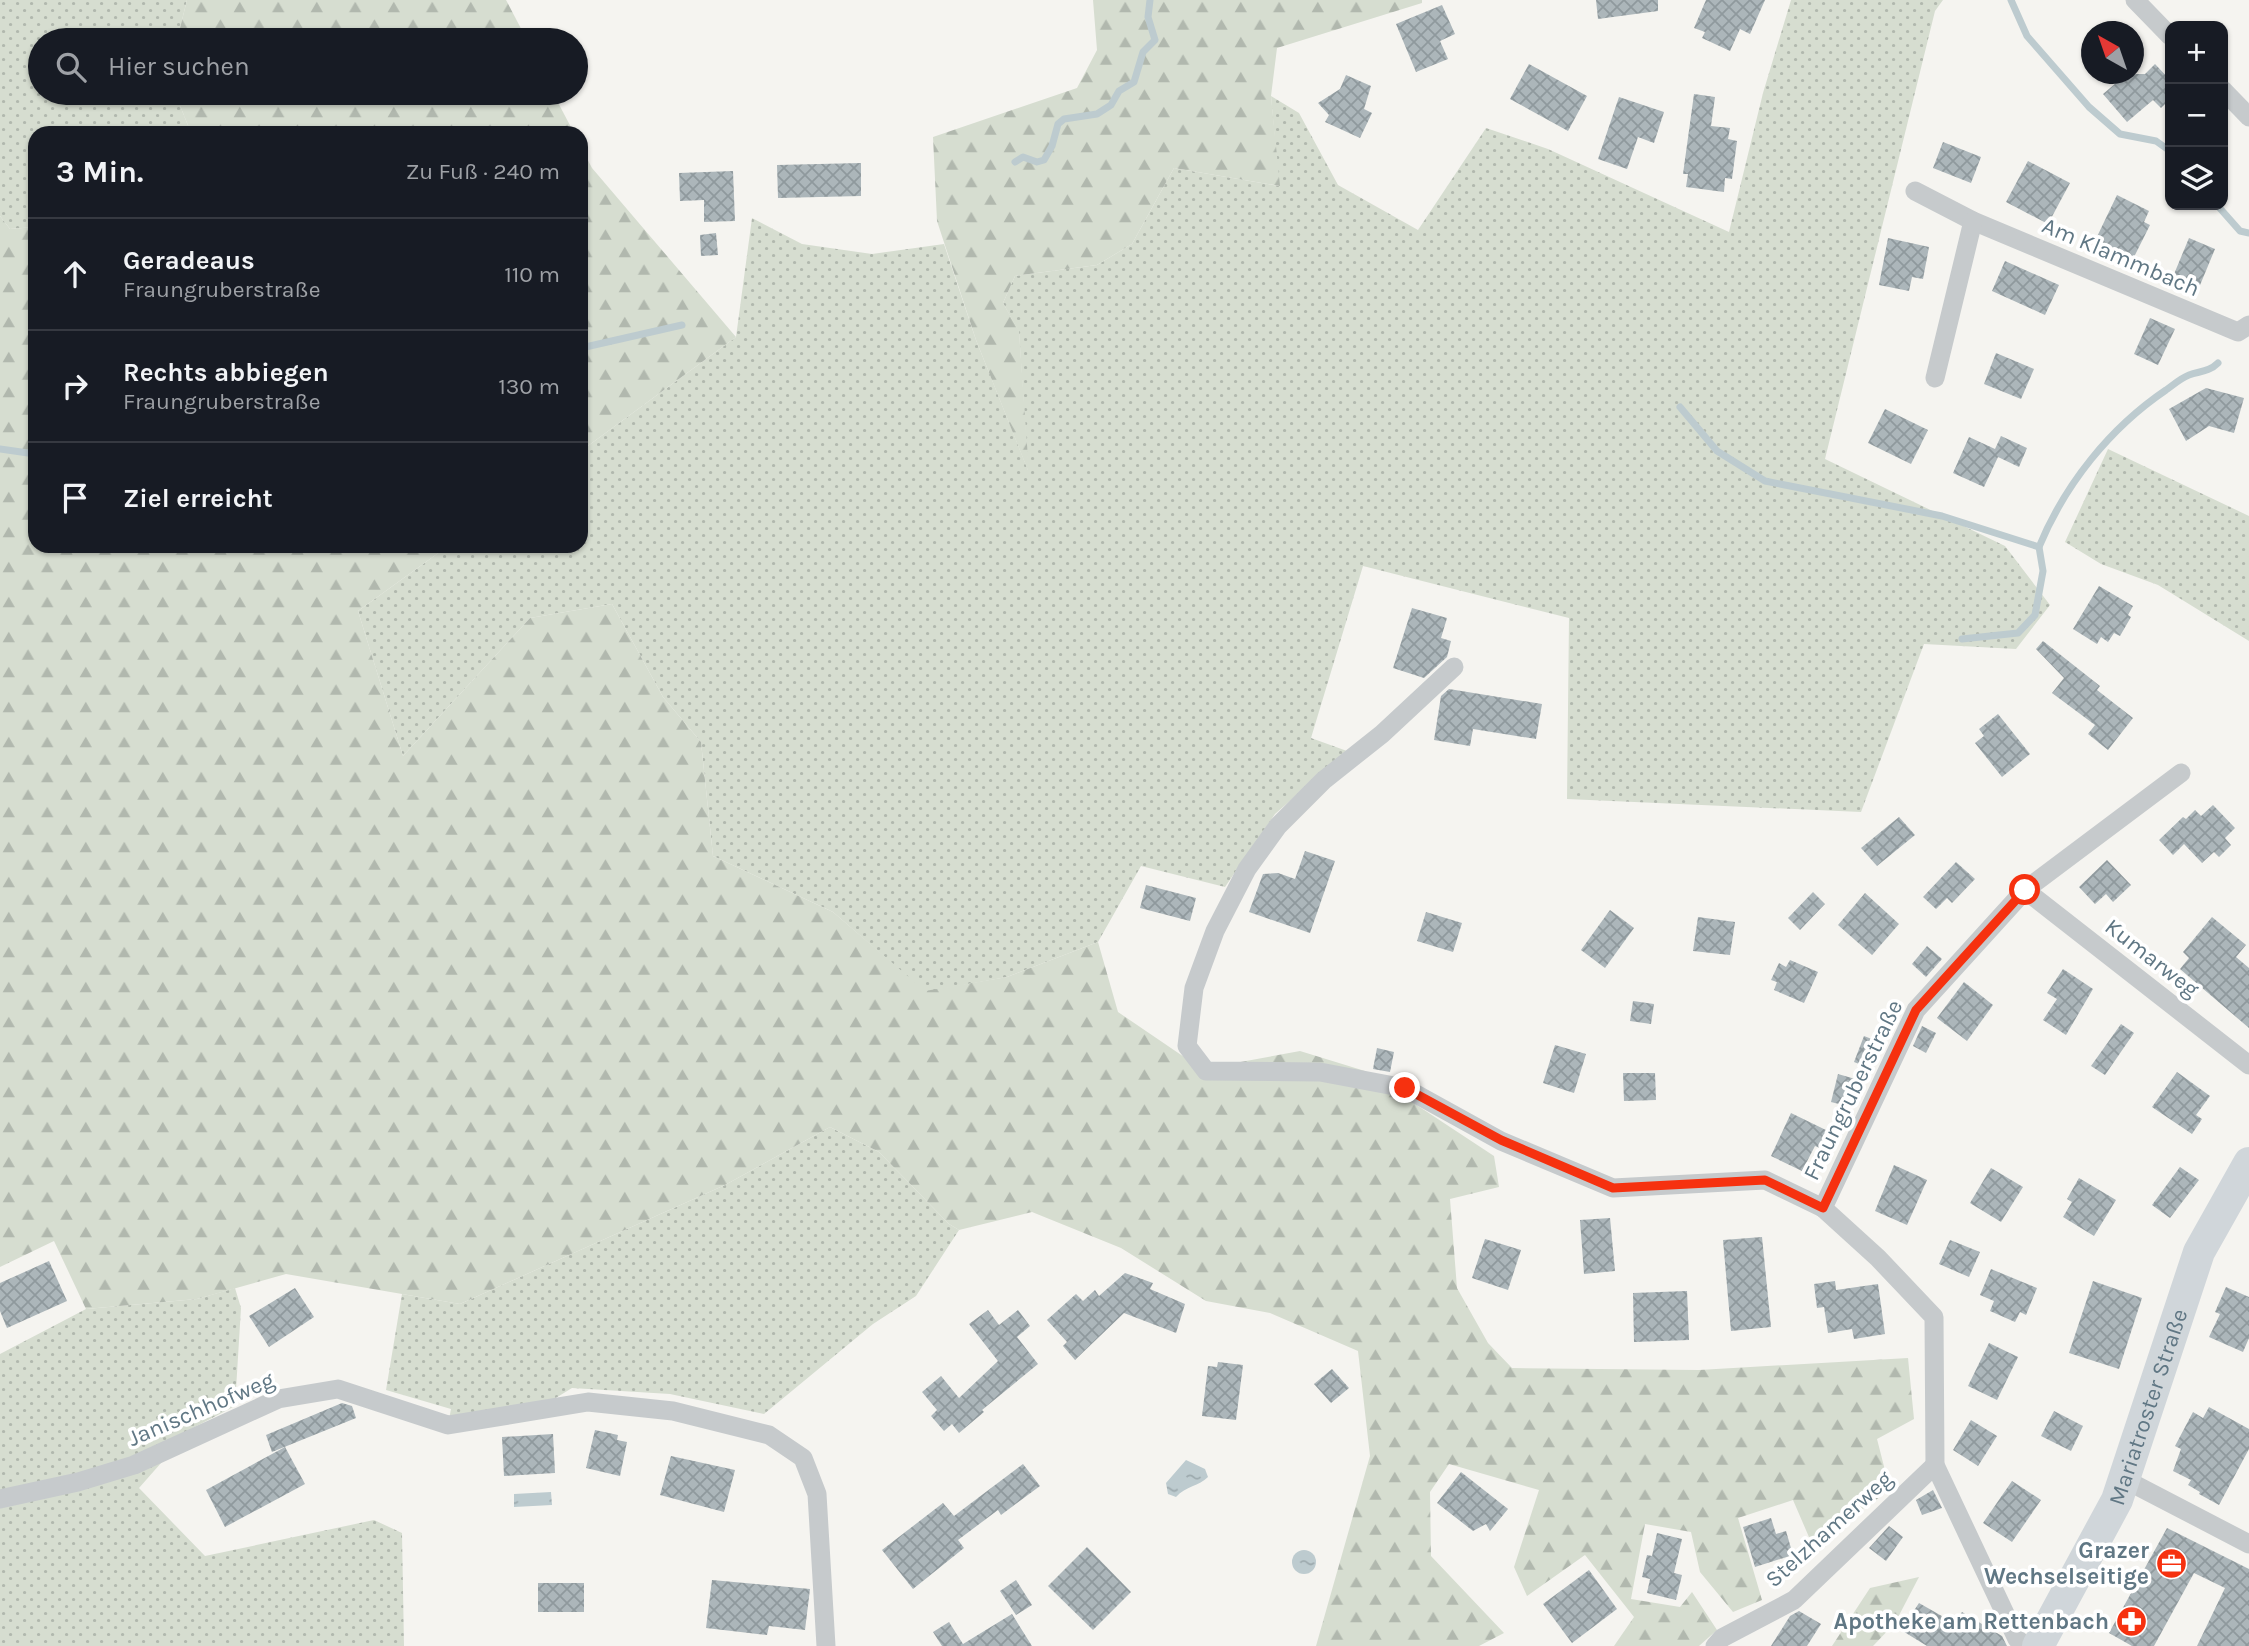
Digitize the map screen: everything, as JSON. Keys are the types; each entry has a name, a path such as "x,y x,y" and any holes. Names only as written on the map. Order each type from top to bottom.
{"main road":[{"name":"Mariatroster Straße","path":"2038,1646 2106,1522 2124,1479 2182,1296 2199,1252 2249,1163"}],"street":[{"path":"2135,0 2165,31"},
{"path":"2228,95 2249,117"},
{"name":"Am Klammbach","path":"1914,191 1973,221 2238,332 2249,325"},
{"path":"1935,378 1973,221"},
{"name":"Fraungruberstraße","path":"1454,667 1382,734 1324,780 1270,836 1247,869 1215,931 1194,988 1187,1046 1206,1071 1320,1072 1405,1088 1501,1140 1613,1188 1765,1180 1823,1208 1878,1258 1934,1317 1936,1465 2018,1639 2025,1646"},
{"name":"Fraungruberstraße","path":"1823,1208 1916,1010 2025,890 2181,773"},
{"name":"Kumarweg","path":"2025,890 2249,1065"},
{"name":"Janischhofweg","path":"0,1499 78,1482 134,1465 278,1399 338,1389 448,1425 588,1402 673,1411 769,1434 803,1458 817,1494 826,1646"},
{"name":"Stelzhamerweg","path":"1715,1646 1722,1638 1794,1600 1936,1465"},
{"path":"2124,1479 2249,1544"}],"green space":[{"path":"0,0 187,0 180,28 28,28 28,105 180,105 188,126 28,126 28,228 10,229 0,216"},
{"path":"187,0 506,0 521,28 180,28"},
{"path":"1093,0 1422,0 1422,3 1277,48 1271,96 1280,186 1174,168 1132,244 1097,265 1015,276 1003,303 1019,331 1029,473 976,340 937,221 933,137 1077,88 1097,50"},
{"path":"1791,0 1943,0 1935,11 1825,459 2005,546 2050,605 2016,649 1924,644 1861,812 1567,799 1569,618 1363,566 1311,738 1347,751 1275,814 1225,887 1141,866 1098,942 1007,977 925,992 833,912 713,856 701,742 663,697 612,604 530,618 403,756 358,611 438,553 588,553 588,446 736,337 752,218 802,244 872,254 944,244 976,340 1028,470 1019,332 1003,303 1015,276 1097,265 1132,244 1174,168 1279,186 1271,96 1299,113 1338,185 1418,230 1486,128 1548,149 1729,232 1763,93"},
{"path":"180,105 559,105 570,126 188,126"},
{"path":"588,160 592,168 736,337 588,446"},
{"path":"0,216 10,229 28,228 28,553 438,553 358,611 403,756 530,618 612,604 663,697 701,742 713,856 833,912 925,991 1007,977 1098,942 1118,1012 1193,1063 1235,1063 1300,1051 1365,1071 1494,1156 1499,1187 1450,1199 1457,1288 1488,1343 1512,1368 1699,1370 1908,1358 1914,1419 1877,1439 1890,1490 1812,1544 1793,1500 1738,1518 1762,1600 1733,1612 1700,1572 1691,1532 1645,1524 1631,1599 1680,1607 1692,1592 1717,1630 1699,1646 1614,1646 1634,1617 1585,1555 1527,1596 1514,1567 1539,1490 1449,1464 1430,1492 1431,1556 1504,1633 1479,1646 1316,1646 1370,1456 1358,1351 1270,1313 1206,1301 1121,1248 1032,1212 959,1230 949,1224 879,1152 830,1127 725,1185 460,1304 286,1274 197,1299 86,1309 54,1241 0,1267"},
{"path":"2108,449 2249,516 2249,641 2158,585 2101,564 2065,542"},
{"path":"830,1127 879,1152 949,1224 959,1230 916,1296 873,1324 764,1414 670,1394 572,1388 533,1412 448,1425 451,1409 386,1390 402,1294 460,1304 725,1185"},
{"path":"235,1288 241,1308 235,1406 191,1429 139,1488 205,1556 374,1520 402,1533 404,1646 0,1646 0,1354 86,1309 197,1299"},
{"path":"1919,1577 1895,1623 1873,1646 1832,1646 1870,1588"}],"water":[{"path":"1186,1460 1205,1469 1208,1477 1176,1497 1168,1494 1166,1483"},
{"path":"551,1492 552,1505 514,1507 514,1494"},
{"path":"1304,1550 1313,1553 1316,1562 1313,1571 1304,1574 1295,1571 1292,1562 1295,1553"}],"building":[{"path":"1596,0 1658,0 1658,11 1598,19"},
{"path":"1706,0 1765,0 1750,34 1740,29 1730,51 1702,38 1705,32 1694,28"},
{"path":"1442,5 1455,34 1440,41 1448,59 1416,72 1396,24"},
{"path":"1529,64 1587,96 1568,131 1510,99"},
{"path":"2155,64 2165,75 2165,104 2161,108 2153,100 2127,122 2103,94 2115,84 2144,84 2145,74"},
{"path":"1346,75 1371,86 1364,109 1372,113 1360,138 1325,122 1329,115 1318,103 1340,89"},
{"path":"1694,94 1715,97 1711,126 1730,128 1728,139 1737,141 1732,179 1725,178 1724,192 1686,187 1688,174 1683,174"},
{"path":"1619,97 1664,112 1654,143 1638,137 1627,169 1598,159"},
{"path":"1943,142 1981,157 1971,183 1933,168"},
{"path":"2028,161 2070,183 2048,224 2006,202"},
{"path":"861,163 861,196 778,198 777,165"},
{"path":"733,171 735,221 704,222 704,200 680,201 679,173"},
{"path":"2117,195 2149,211 2144,222 2150,225 2131,263 2093,245"},
{"path":"716,233 718,255 701,256 700,235"},
{"path":"1888,238 1929,247 1923,279 1912,277 1909,291 1879,285"},
{"path":"2189,238 2215,249 2198,290 2172,279"},
{"path":"2005,261 2059,285 2045,315 1992,291"},
{"path":"2150,318 2175,329 2158,365 2134,354"},
{"path":"1996,353 2034,369 2021,399 1984,384"},
{"path":"2206,388 2244,398 2234,433 2209,426 2186,441 2169,409"},
{"path":"1885,409 1928,430 1911,464 1868,443"},
{"path":"2001,436 2027,448 2019,467 1998,457 1984,487 1953,473 1969,437 1995,449"},
{"path":"2099,586 2133,606 2128,615 2131,617 2120,636 2114,633 2108,642 2101,637 2097,644 2073,629"},
{"path":"1412,608 1447,618 1441,638 1451,641 1447,657 1424,678 1393,668"},
{"path":"2043,641 2100,686 2097,690 2133,718 2108,750 2088,734 2095,725 2052,693 2064,678 2036,649"},
{"path":"1449,689 1542,704 1536,739 1473,729 1470,746 1434,740 1441,696"},
{"path":"1998,714 2030,754 2002,777 1975,743 1984,736 1979,729"},
{"path":"2213,805 2235,828 2225,838 2231,845 2219,857 2214,852 2202,863 2184,844 2173,855 2159,840 2183,817 2186,819 2195,810 2201,816"},
{"path":"1899,817 1915,835 1877,866 1861,848"},
{"path":"1305,851 1335,861 1310,933 1249,912 1263,874 1278,873 1295,879"},
{"path":"2107,860 2131,885 2113,902 2106,894 2095,904 2079,887"},
{"path":"1956,862 1975,879 1952,903 1947,898 1936,909 1923,897"},
{"path":"1146,885 1196,898 1190,921 1140,908"},
{"path":"1813,892 1825,904 1800,930 1788,918"},
{"path":"1865,893 1899,924 1872,955 1838,925"},
{"path":"1610,910 1634,928 1605,968 1581,950"},
{"path":"1426,912 1462,923 1453,952 1417,941"},
{"path":"1698,917 1735,922 1730,955 1693,951"},
{"path":"2212,917 2246,945 2236,957 2249,968 2249,1028 2180,969 2189,958 2183,952"},
{"path":"1927,946 1942,959 1926,977 1912,964"},
{"path":"1790,960 1818,972 1804,1003 1774,990 1777,982 1771,980 1779,963 1786,967"},
{"path":"2063,969 2093,989 2066,1035 2043,1020 2057,999 2047,993"},
{"path":"1964,982 1993,1005 1967,1041 1937,1018"},
{"path":"1633,1001 1654,1004 1651,1024 1630,1021"},
{"path":"2121,1024 2134,1033 2105,1075 2091,1066"},
{"path":"1922,1026 1936,1033 1926,1053 1913,1046"},
{"path":"1864,1036 1882,1043 1872,1069 1854,1062"},
{"path":"1555,1045 1586,1054 1574,1093 1543,1083"},
{"path":"1377,1048 1394,1052 1390,1072 1373,1069"},
{"path":"2177,1072 2210,1096 2196,1115 2202,1119 2192,1134 2152,1107"},
{"path":"1623,1073 1655,1073 1656,1100 1624,1101"},
{"path":"1838,1074 1862,1081 1855,1108 1831,1102"},
{"path":"1791,1113 1830,1132 1822,1149 1815,1146 1802,1171 1771,1156"},
{"path":"1894,1165 1927,1180 1907,1225 1875,1211"},
{"path":"2180,1167 2199,1180 2170,1218 2152,1205"},
{"path":"1991,1168 2023,1187 2001,1222 1970,1203"},
{"path":"2079,1178 2116,1200 2094,1236 2063,1217 2072,1202 2067,1199"},
{"path":"1610,1218 1615,1271 1584,1274 1580,1220"},
{"path":"1762,1237 1771,1327 1731,1331 1723,1240"},
{"path":"1485,1239 1521,1250 1508,1290 1472,1278"},
{"path":"1950,1240 1980,1252 1969,1277 1939,1264"},
{"path":"49,1261 67,1301 7,1328 0,1311 0,1283"},
{"path":"1991,1269 2037,1288 2026,1315 2020,1312 2015,1322 1990,1311 1994,1301 1980,1295"},
{"path":"1125,1273 1153,1283 1150,1289 1185,1304 1176,1333 1124,1313 1075,1360 1063,1346 1067,1342 1047,1320 1076,1294 1083,1301 1095,1290 1099,1296"},
{"path":"1835,1281 1836,1290 1878,1284 1885,1334 1854,1339 1852,1329 1828,1333 1824,1307 1817,1308 1814,1284"},
{"path":"2093,1281 2142,1298 2119,1369 2069,1353"},
{"path":"2226,1287 2249,1297 2249,1338 2243,1352 2209,1337 2220,1314 2215,1312"},
{"path":"295,1288 314,1317 269,1347 249,1316"},
{"path":"1687,1291 1689,1340 1634,1342 1633,1293"},
{"path":"988,1310 999,1325 1018,1310 1030,1326 1017,1337 1038,1364 982,1410 984,1412 959,1433 952,1424 944,1431 931,1416 937,1410 922,1392 941,1376 959,1398 998,1361 969,1324"},
{"path":"1989,1343 2018,1357 1997,1400 1968,1386"},
{"path":"1218,1362 1243,1365 1236,1420 1202,1416 1208,1366 1217,1367"},
{"path":"1332,1369 1349,1388 1331,1403 1314,1384"},
{"path":"342,1403 352,1406 356,1418 272,1452 266,1435"},
{"path":"2209,1407 2249,1429 2249,1449 2219,1505 2188,1485 2191,1480 2173,1471 2181,1449 2175,1446 2193,1412 2203,1418"},
{"path":"2054,1411 2083,1426 2071,1451 2041,1436"},
{"path":"1971,1420 1997,1436 1978,1466 1953,1450"},
{"path":"595,1430 618,1435 617,1440 627,1442 620,1476 586,1468"},
{"path":"553,1434 555,1473 504,1476 502,1437"},
{"path":"285,1447 305,1484 225,1527 206,1490"},
{"path":"671,1456 735,1470 724,1512 660,1495"},
{"path":"1023,1464 1040,1486 1001,1515 998,1510 958,1540 964,1548 913,1589 882,1550 943,1503 954,1516"},
{"path":"1461,1472 1508,1509 1490,1531 1486,1524 1473,1531 1437,1503"},
{"path":"2012,1481 2041,1500 2012,1542 1983,1523"},
{"path":"1933,1490 1942,1508 1922,1515 1916,1500"},
{"path":"1771,1518 1776,1534 1786,1531 1793,1555 1755,1567 1743,1527"},
{"path":"1889,1526 1903,1537 1886,1561 1869,1548"},
{"path":"2167,1528 2249,1569 2249,1646 2197,1646 2225,1588 2194,1573 2154,1646 2132,1646 2109,1633"},
{"path":"1657,1533 1682,1539 1674,1573 1682,1575 1676,1600 1647,1593 1650,1579 1642,1577 1647,1555 1652,1556"},
{"path":"1087,1547 1131,1592 1093,1630 1048,1586"},
{"path":"1589,1570 1617,1609 1572,1643 1543,1604"},
{"path":"712,1580 810,1589 805,1630 769,1626 767,1635 706,1628"},
{"path":"1016,1580 1032,1605 1016,1615 1000,1591"},
{"path":"538,1583 584,1583 584,1612 538,1612"},
{"path":"1919,1603 1954,1623 1962,1612 2002,1636 2007,1646 1927,1646 1901,1630"},
{"path":"1799,1611 1821,1624 1807,1646 1771,1646 1790,1616"},
{"path":"1012,1614 1032,1646 942,1646 933,1632 949,1622 963,1644"}],"waterway":[{"path":"1015,162 1023,157 1037,162 1044,160 1052,146 1058,124 1064,119 1097,114 1111,105 1119,91 1134,82 1143,52 1155,40 1148,17 1150,0"},
{"path":"2011,0 2027,36 2089,107 2120,134 2156,141 2165,147"},
{"path":"2221,210 2240,231 2249,233"},
{"path":"588,346 682,325"},
{"path":"1680,407 1717,451 1765,481 1942,516 2039,547 2062,501 2091,459 2108,440 2146,405 2177,382 2189,375 2208,370 2218,363"},
{"path":"0,449 28,453"},
{"path":"1962,639 2018,633 2035,615 2043,571 2039,547"}],"place":[{"name":"Grazer Wechselseitige","path":"2172,1563"},
{"name":"Apotheke am Rettenbach","path":"2132,1621"}],"route":[{"path":"1405,1088 1501,1140 1613,1188 1765,1180 1823,1208 1916,1010 2025,890"}]}
